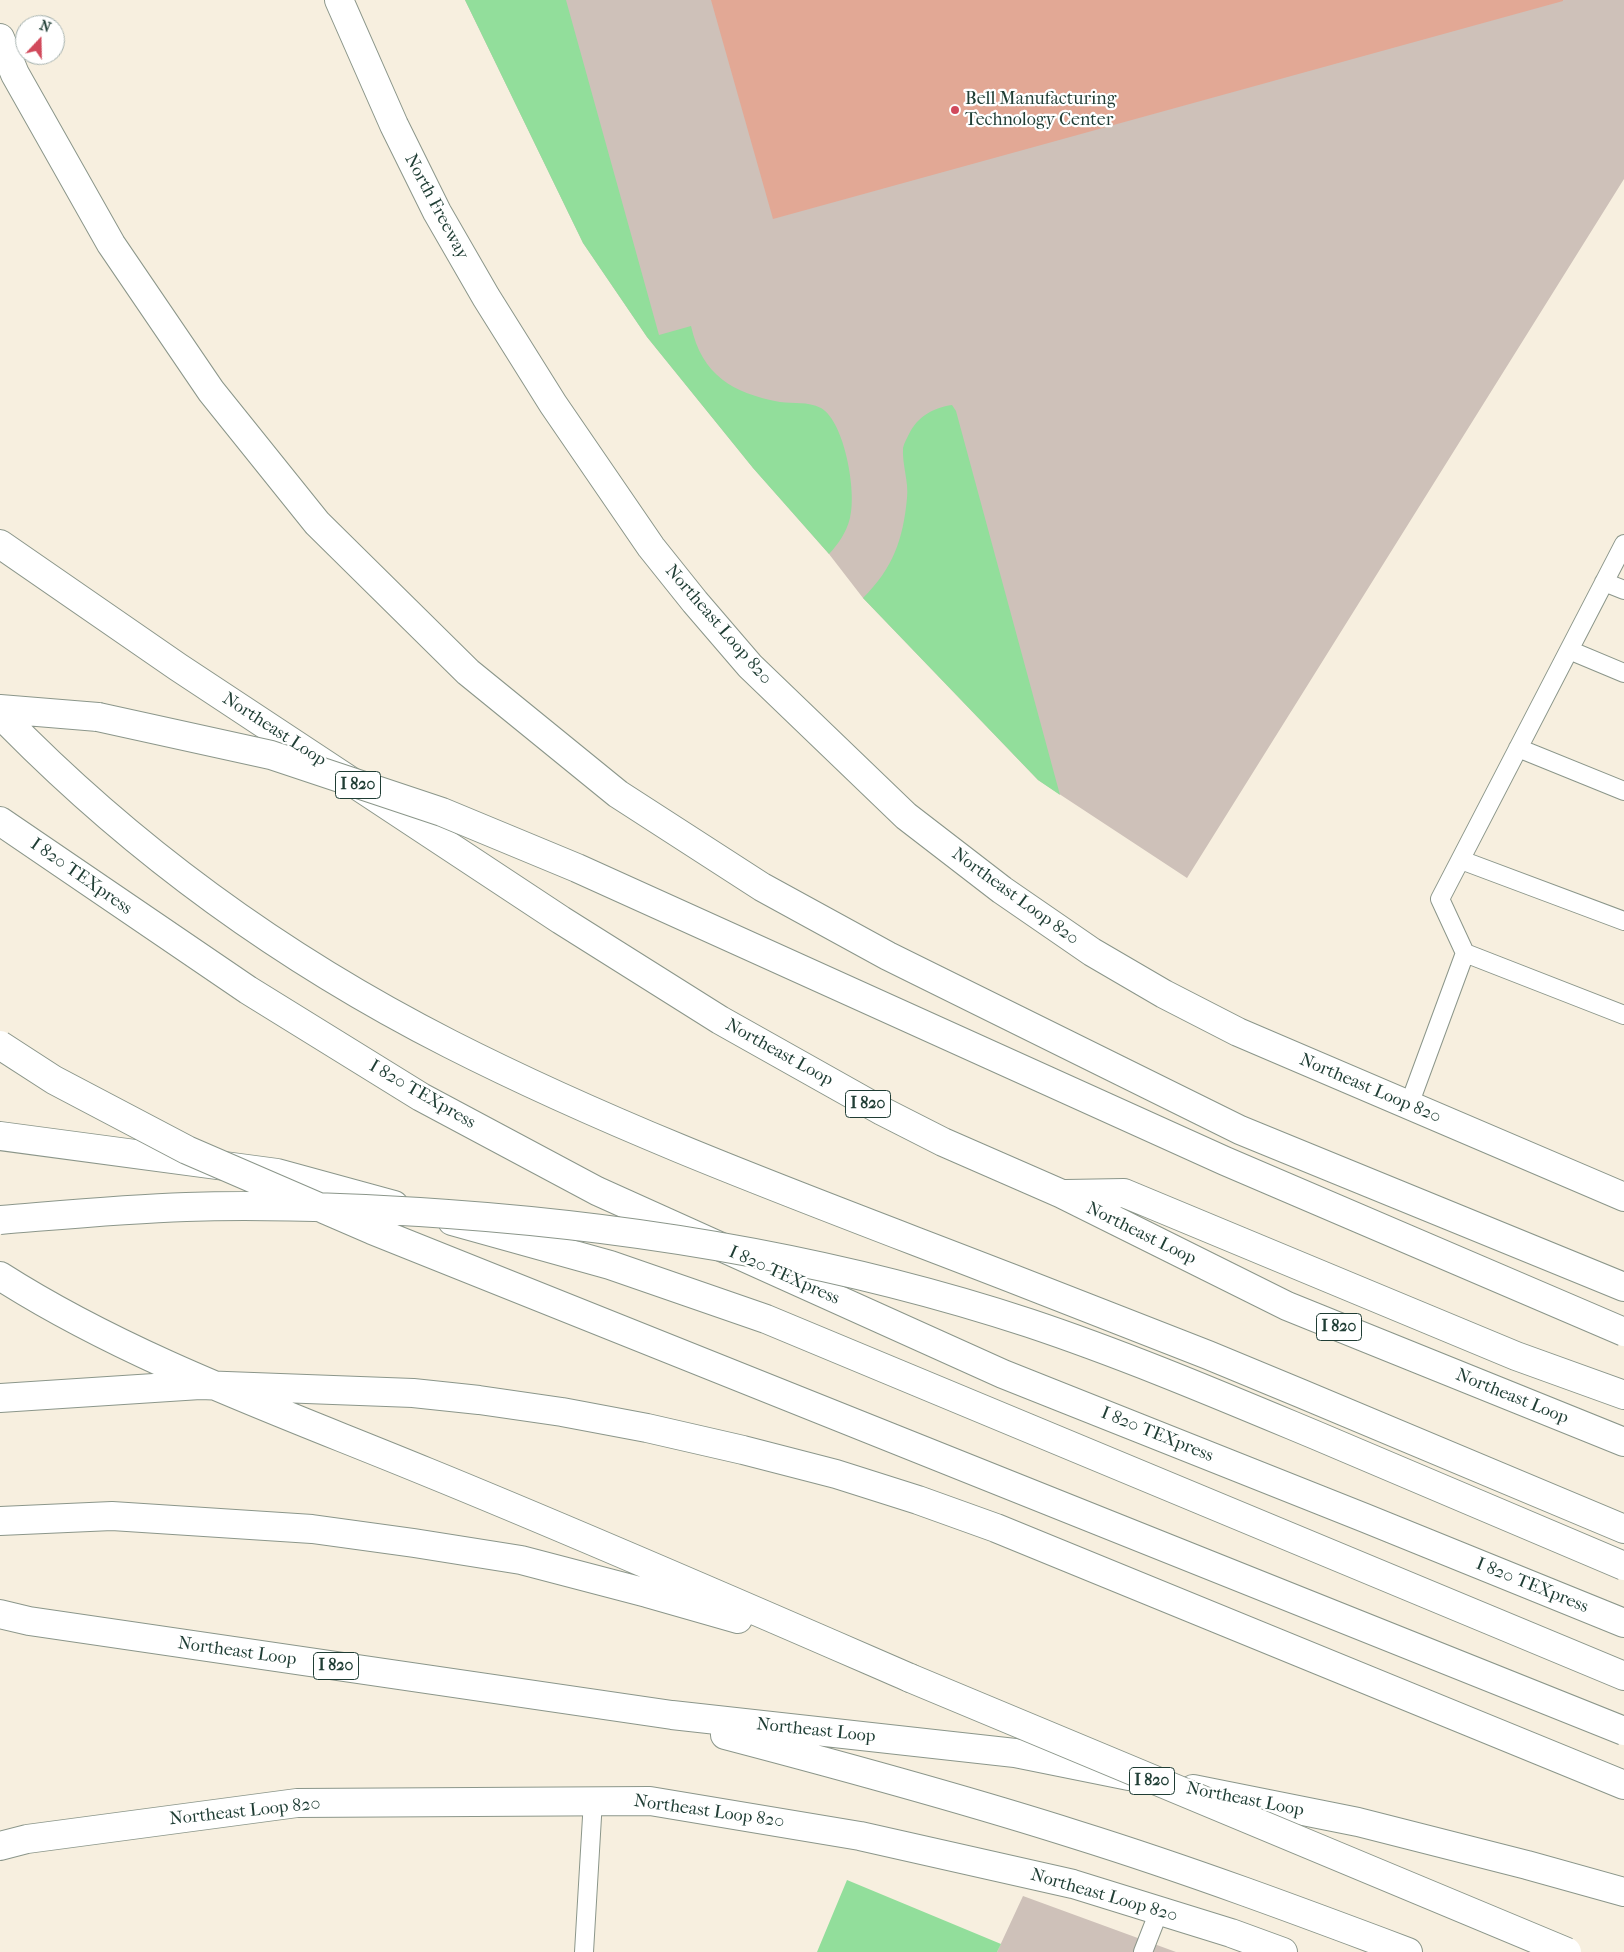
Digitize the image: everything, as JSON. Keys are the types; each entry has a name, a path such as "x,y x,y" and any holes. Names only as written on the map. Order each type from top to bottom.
{"main road":[{"name":"North Freeway","path":"339,0 394,125 437,212 486,297 553,404"},
{"path":"0,38 15,74 111,244 211,391 317,523 468,672 618,794 762,887 888,956 1240,1130 1624,1287"},
{"name":"Northeast Loop 820","path":"553,404 651,547 750,666 906,816 1002,890 1092,952 1156,989 1238,1032 1624,1197"},
{"name":"Northeast Loop","path":"0,544 178,667 561,920 720,1020 882,1111 943,1142 1062,1194 1287,1306 1624,1442"},
{"path":"0,709 98,717 271,755 442,812 577,868 1225,1161 1624,1332"},
{"path":"0,714 47,762 118,826 189,882 313,966 447,1043 589,1110 721,1164 1204,1354 1624,1529"},
{"name":"I 820 TEXpress","path":"0,820 256,995 421,1096 598,1191 1003,1374 1624,1623"},
{"path":"0,1045 54,1080 187,1150 372,1230 1624,1731"},
{"path":"0,1136 278,1173 610,1265 766,1319 1624,1676"},
{"path":"1062,1194 1124,1193 1516,1356 1624,1396"},
{"path":"0,1220 187,1206 280,1206 380,1210 587,1227 681,1239 814,1264 917,1289 1028,1323 1111,1352 1199,1386 1624,1566"},
{"path":"0,1276 29,1294 159,1361 565,1528 910,1678 1567,1952"},
{"path":"0,1398 200,1385 413,1393 562,1412 646,1428 743,1450 836,1474 918,1500 996,1528 1624,1784"},
{"path":"0,1521 112,1516 312,1529 414,1542 522,1560 728,1616 910,1678"},
{"name":"Northeast Loop","path":"0,1614 38,1622 672,1715 1015,1753 1358,1822 1624,1892"},
{"path":"672,1715 712,1731 838,1765 1078,1835 1250,1893 1408,1952"},
{"name":"Northeast Loop 820","path":"0,1846 27,1839 297,1803 650,1800 860,1836 1073,1884 1231,1933 1283,1952"}],"lane":[{"path":"1624,544 1440,899 1466,953 1624,1015"},
{"path":"1604,582 1624,590"},
{"path":"1570,650 1624,674"},
{"path":"1518,748 1624,791"},
{"path":"1461,860 1624,922"},
{"path":"1409,1105 1466,953"},
{"path":"584,1952 593,1800"},
{"path":"1143,1952 1159,1911"}],"shaded area":[{"path":"465,0 1624,0 1624,179 1187,878 1038,780 863,598 829,554 753,468 647,337 583,243"},
{"path":"1023,1896 1176,1952 997,1952"}],"green space":[{"path":"465,0 566,0 659,335 691,326 703,357 711,369 722,379 734,387 763,398 780,402 811,404 821,408 837,428 847,459 852,492 852,507 844,533 829,554 753,468 647,337 583,243"},
{"path":"952,405 956,411 1060,795 1038,780 863,598 882,576 889,564 903,527 907,498 903,454 906,441 917,422 927,414 939,408"},
{"path":"847,1880 1001,1944 997,1952 817,1952"}],"building":[{"name":"Bell Manufacturing Technology Center","path":"711,0 1563,0 1563,1 773,219"}],"place":[{"name":"Bell Manufacturing Technology Center","path":"955,110"}]}
